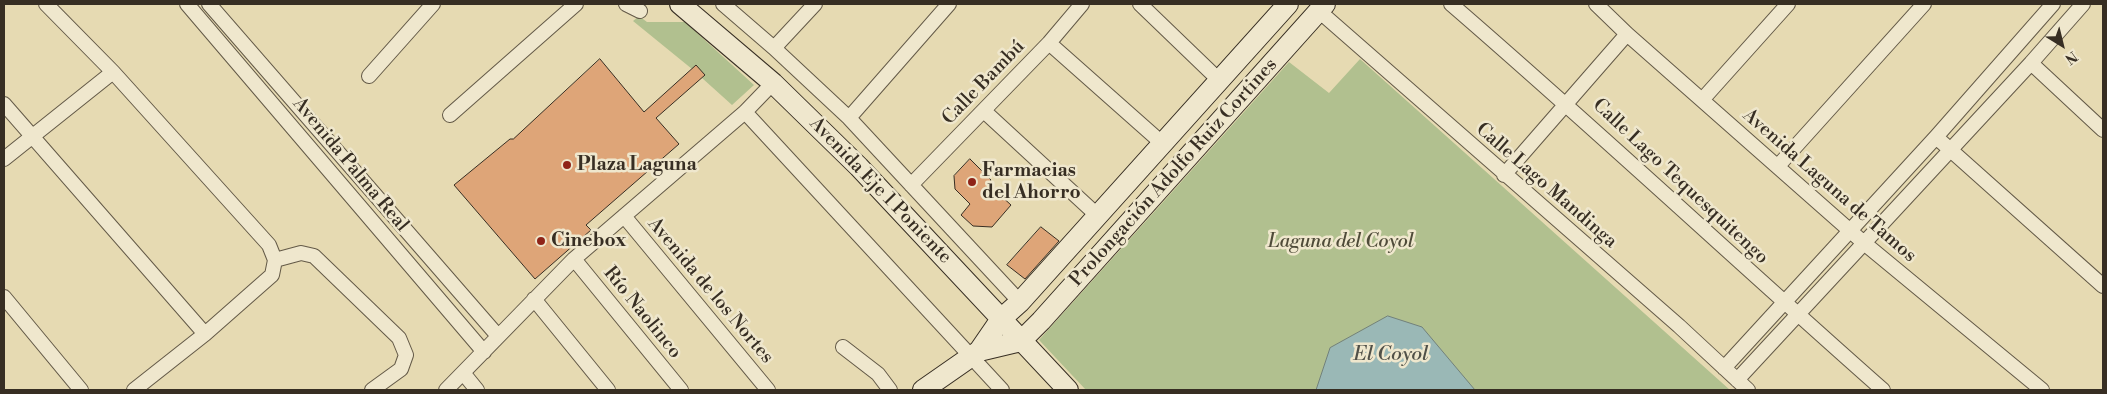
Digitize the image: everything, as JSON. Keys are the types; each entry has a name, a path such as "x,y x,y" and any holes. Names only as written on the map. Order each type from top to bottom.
{"street":[{"path":"46,4 113,72 269,245 275,260 272,275 205,334 134,390"},
{"name":"Avenida Palma Real","path":"187,4 484,352"},
{"path":"369,76 433,4"},
{"path":"450,115 576,4"},
{"path":"626,4 640,11"},
{"name":"Avenida Eje 1 Poniente","path":"722,4 774,48 848,118 1020,302"},
{"path":"774,48 815,4"},
{"path":"848,118 949,4"},
{"name":"Calle Bambú","path":"911,185 1049,43 1082,4"},
{"path":"1140,4 1220,81"},
{"name":"Prolongación Adolfo Ruiz Cortines","path":"974,354 1001,319 1020,302 1102,212 1287,4"},
{"name":"Calle Lago Tequesquitengo","path":"1451,4 1566,103 1783,302 1883,390"},
{"name":"Avenida Laguna de Tamos","path":"1596,4 1627,34 1864,243 2042,390"},
{"path":"1778,166 1924,4"},
{"path":"1724,368 1936,137 2052,4"},
{"path":"1737,380 2031,63 2082,4"},
{"path":"200,18 210,5 498,336"},
{"path":"1702,100 1785,5"},
{"name":"Avenida Eje 1 Poniente","path":"688,6 773,83 860,167 1068,390"},
{"name":"Prolongación Adolfo Ruiz Cortines","path":"1021,340 1129,223 1322,7"},
{"name":"Calle Lago Mandinga","path":"1322,7 1504,175 1679,326 1748,390"},
{"path":"1504,175 1627,34"},
{"path":"1049,43 1163,144"},
{"path":"2031,63 2102,126"},
{"path":"4,159 113,72"},
{"path":"446,390 464,374 498,336 574,260 745,112 773,83"},
{"path":"1206,97 1226,115"},
{"path":"4,104 205,334"},
{"path":"984,111 1102,212 1129,223"},
{"path":"745,112 974,354 1002,390"},
{"path":"1936,137 2103,286"},
{"path":"346,188 359,176"},
{"name":"Avenida de los Nortes","path":"624,216 768,390"},
{"path":"275,260 301,253 314,256 399,338 406,355 401,368 372,390"},
{"name":"Río Naolinco","path":"574,260 681,390"},
{"path":"4,297 81,390"},
{"path":"534,299 608,390"},
{"path":"923,390 974,354 1021,340"},
{"path":"843,347 878,374 890,390"},
{"path":"464,374 477,390"}],"green space":[{"path":"639,16 647,22 685,22 754,85 732,105 702,78 705,75 692,69 633,21"},
{"name":"Laguna del Coyol","path":"1360,59 1730,390 1086,390 1039,340 1289,62 1329,93"}],"water":[{"name":"El Coyol","path":"1388,316 1422,327 1475,390 1316,390 1330,348"}],"building":[{"name":"Plaza Laguna","path":"600,59 644,112 696,65 705,75 656,118 679,144 586,225 591,230 535,279 454,185 510,139 513,139"},
{"path":"970,159 991,180 988,184 1011,205 992,227 973,226 961,215 970,204 955,189 954,176"},
{"path":"1041,227 1059,241 1025,279 1007,265"}],"place":[{"name":"Plaza Laguna","path":"567,165"},
{"name":"Farmacias del Ahorro","path":"972,182"},
{"name":"Cinebox","path":"541,241"}]}
